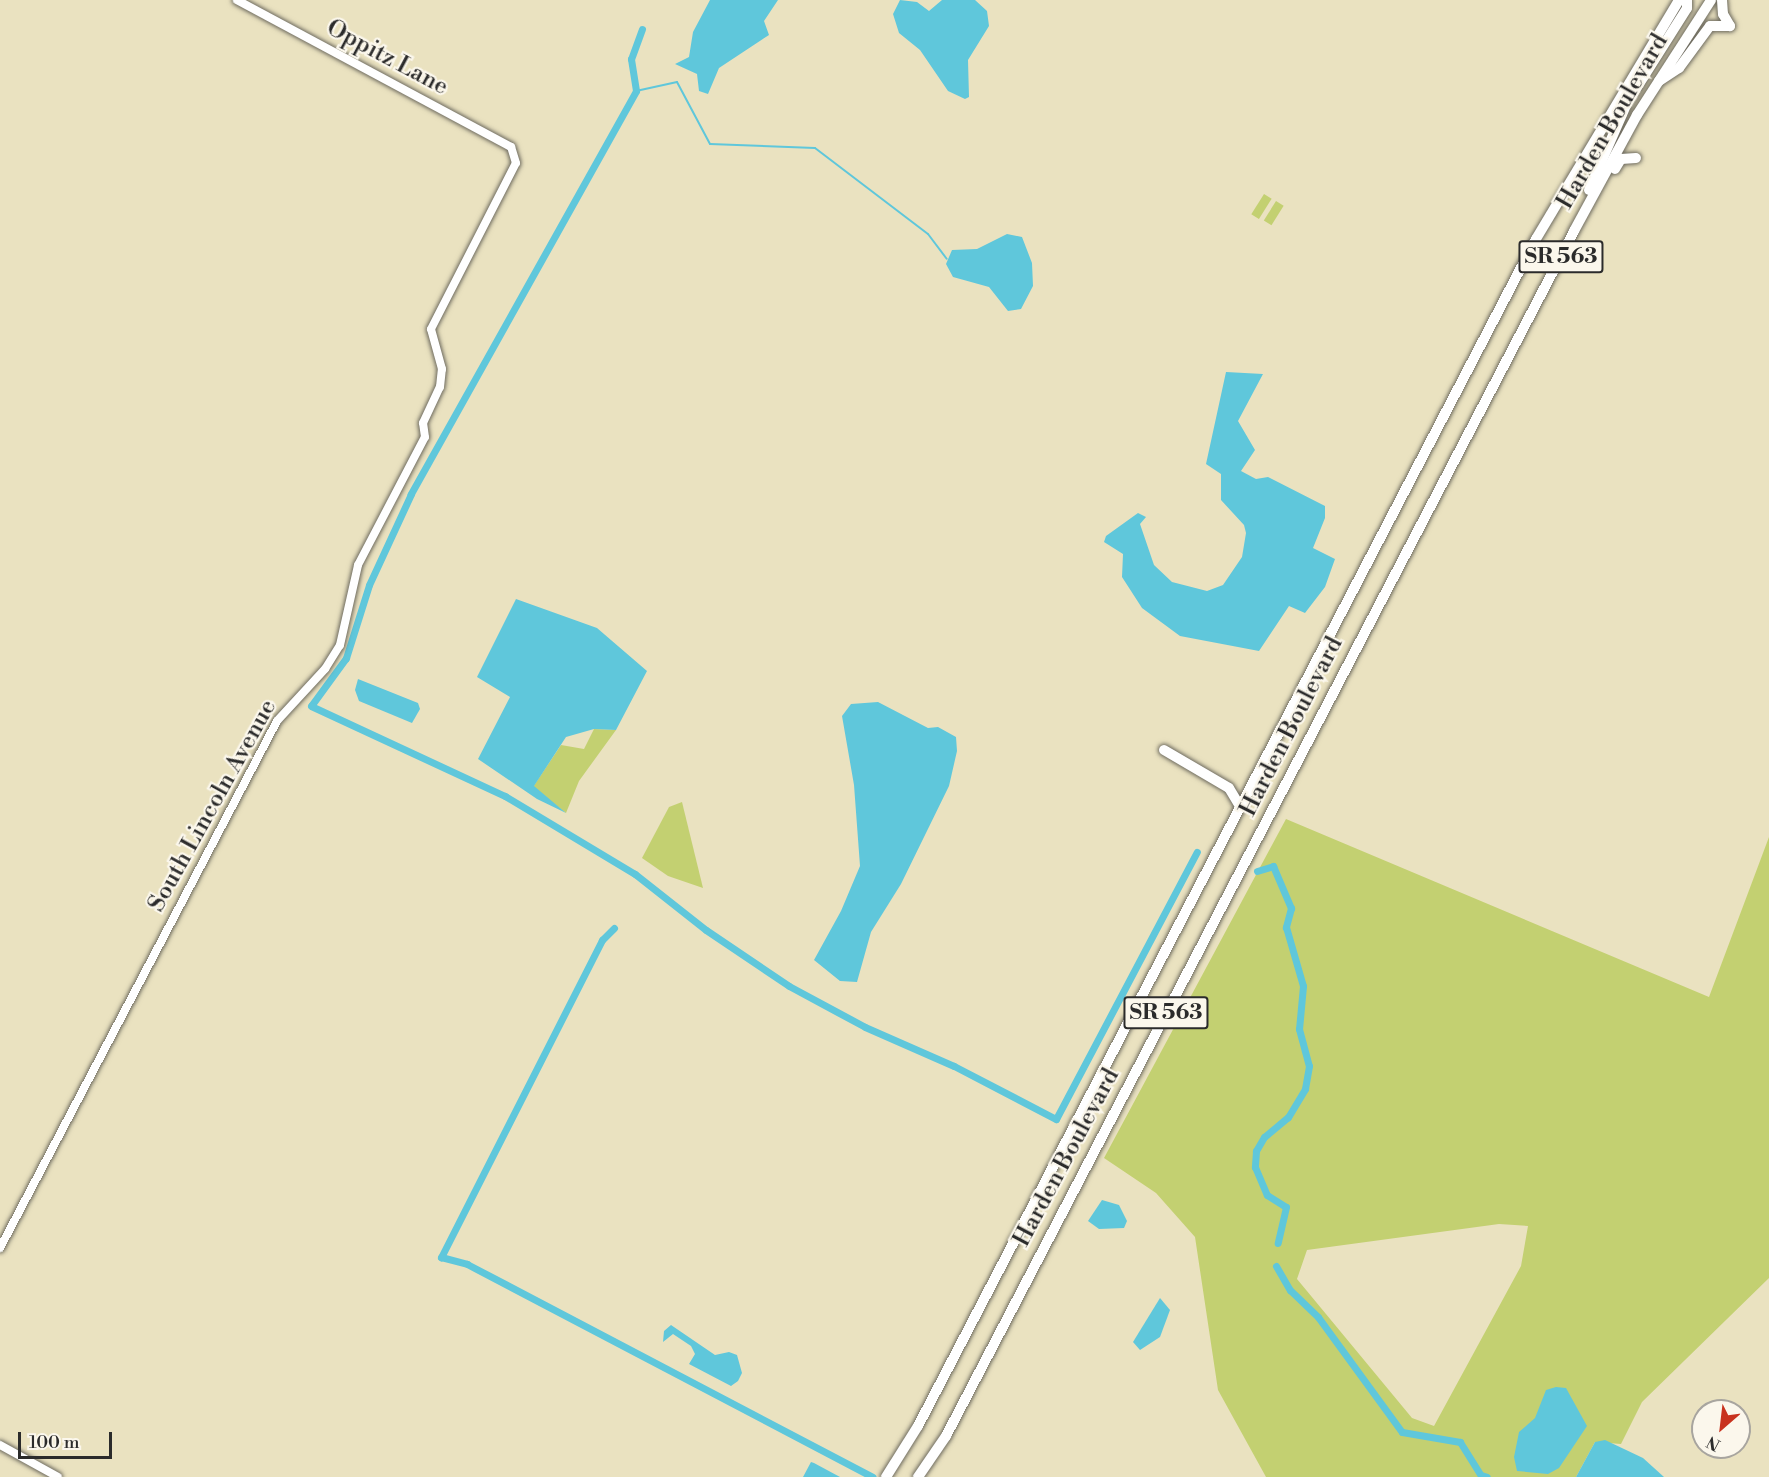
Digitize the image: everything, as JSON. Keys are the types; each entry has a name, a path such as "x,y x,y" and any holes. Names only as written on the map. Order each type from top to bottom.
{"main road":[{"name":"Harden Boulevard","path":"886,1477 918,1426 1536,239 1679,0"},
{"path":"1550,278 1557,252 1627,103 1687,8 1687,0"},
{"name":"Harden Boulevard","path":"918,1477 946,1436 1574,231 1628,132 1711,0"},
{"path":"1659,81 1679,68 1710,26 1731,26 1723,14 1722,0"},
{"path":"1574,231 1586,220 1621,159 1636,158 1628,132"},
{"path":"1164,750 1229,788 1241,808"}],"street":[{"name":"Oppitz Lane","path":"237,0 511,147 516,154 516,163 431,329 442,369 441,384"},
{"name":"South Lincoln Avenue","path":"0,1248 277,721 336,654 347,625 358,565 425,437 423,423 441,384"},
{"path":"0,1445 58,1477"}],"green space":[{"path":"1264,194 1272,199 1259,219 1251,214"},
{"path":"1276,201 1284,206 1271,225 1264,221"},
{"path":"594,729 616,730 579,781 566,813 533,787 561,745 584,749"},
{"path":"682,802 703,888 668,876 642,858 669,807"},
{"path":"1286,819 1709,997 1769,837 1769,1278 1642,1402 1621,1444 1595,1442 1576,1477 1266,1477 1218,1390 1195,1237 1156,1193 1104,1158","holes":["1499,1224 1528,1226 1521,1266 1434,1426 1412,1418 1297,1279 1307,1250"]}],"water":[{"path":"710,0 778,0 764,21 769,35 719,68 708,94 699,91 697,74 675,64 689,57 693,32"},
{"path":"900,0 917,2 929,11 942,0 975,0 987,11 989,26 968,60 969,97 965,99 948,91 920,50 899,33 893,14"},
{"path":"1007,234 1022,237 1032,263 1033,286 1021,309 1008,311 989,287 953,277 946,264 952,250 977,249"},
{"path":"1226,372 1263,374 1238,421 1255,450 1241,471 1256,479 1268,477 1325,506 1325,518 1313,548 1335,559 1325,587 1305,613 1289,606 1259,651 1180,636 1142,608 1122,577 1123,554 1104,542 1106,536 1138,513 1146,517 1140,524 1154,565 1172,582 1207,591 1223,585 1242,557 1246,533 1244,525 1221,500 1221,474 1206,464"},
{"path":"516,599 597,628 647,671 616,730 594,729 566,737 534,786 566,813 537,799 478,759 510,697 477,677"},
{"path":"358,679 418,703 420,709 412,723 359,701 355,690"},
{"path":"878,702 928,728 938,727 956,737 957,751 949,786 901,884 871,932 857,982 840,981 814,960 841,911 860,866 854,785 842,716 851,704"},
{"path":"1102,1200 1119,1205 1127,1221 1124,1228 1099,1229 1088,1221"},
{"path":"1160,1298 1170,1310 1160,1337 1140,1350 1133,1342"},
{"path":"671,1325 715,1355 729,1352 737,1355 742,1373 738,1381 731,1386 689,1364 695,1354 691,1346 673,1334 663,1342 664,1331"},
{"path":"1556,1387 1566,1388 1587,1426 1559,1468 1548,1474 1517,1471 1514,1457 1519,1432 1535,1418 1546,1390"},
{"path":"1605,1440 1643,1458 1664,1477 1576,1477 1595,1442"},
{"path":"811,1462 814,1463 840,1477 803,1477"}],"waterway":[{"path":"642,29 631,59 636,91 411,494 369,585 346,658 311,706 505,796 635,874 706,930 789,986 865,1027 954,1066 1056,1119 1197,852"},
{"path":"636,91 677,82 710,144 815,148 928,234 947,259"},
{"path":"1257,871 1273,866 1291,908 1286,927 1303,986 1299,1029 1309,1066 1305,1089 1288,1117 1264,1137 1256,1151 1255,1167 1267,1195 1286,1207 1278,1243"},
{"path":"614,928 602,940 441,1257 467,1264 872,1477"},
{"path":"1276,1266 1290,1290 1318,1317 1402,1432 1460,1442 1481,1475 1487,1477"}]}
